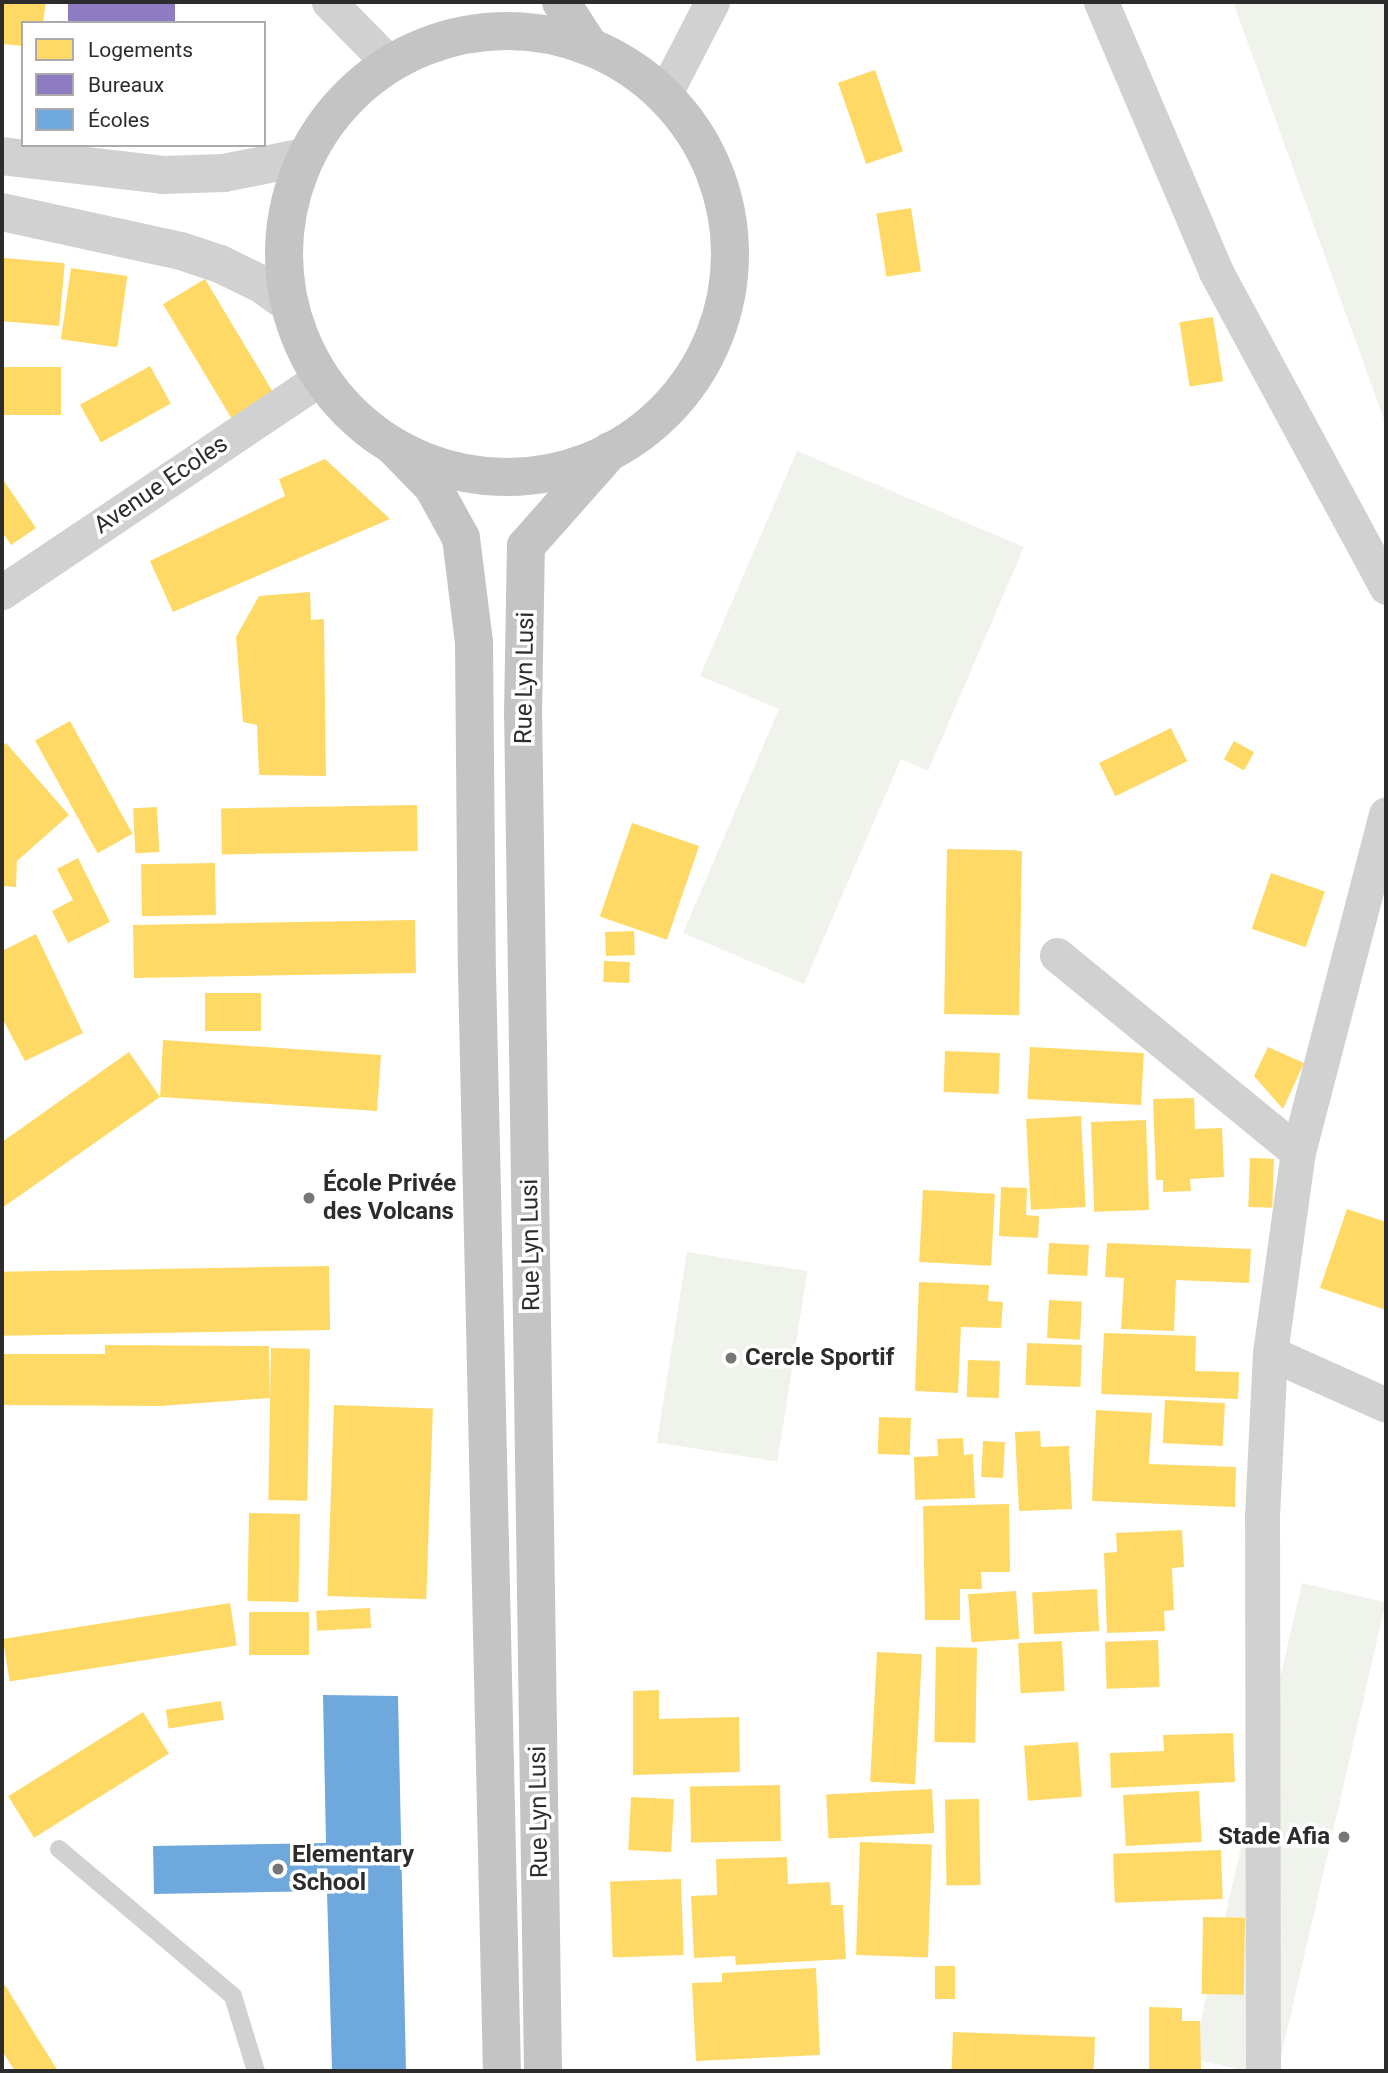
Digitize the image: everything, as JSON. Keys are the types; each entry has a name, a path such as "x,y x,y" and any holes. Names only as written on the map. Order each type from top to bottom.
{"main road":[{"path":"394,447 440,467 489,476 514,477 564,470 610,452 640,433 666,410 688,383 716,332 729,287 728,218 719,184 687,122 664,95 633,71 590,47 561,2"},
{"name":"Rue Lyn Lusi","path":"502,2071 477,972 474,642 461,538 433,486 320,378 300,343 288,303 282,244 290,195 304,158 326,121 355,89 390,64 470,18 590,47"},
{"name":"Rue Lyn Lusi","path":"543,2071 523,714 526,546 610,452"}],"street":[{"path":"330,2 390,64"},
{"path":"664,95 712,2"},
{"path":"1101,2 1216,272 1386,587"},
{"path":"2,156 163,175 224,173 304,158"},
{"path":"2,212 181,251 220,264 263,285 288,303"},
{"name":"Avenue Ecoles","path":"2,592 320,378"},
{"path":"1263,2071 1262,1516 1269,1353 1298,1152 1386,814"},
{"path":"1057,955 1298,1152"},
{"path":"1269,1353 1386,1405"}],"lane":[{"path":"59,1849 233,1996 256,2071"}],"shaded area":[{"path":"1233,2 1386,2 1386,425"},
{"path":"797,451 1024,547 928,771 901,759 804,984 683,933 779,709 700,676"},
{"name":"Cercle Sportif","path":"687,1252 807,1271 777,1462 657,1443"},
{"path":"1302,1583 1386,1602 1278,2071 1246,2071 1192,2058"}],"building: Logements":[{"path":"2,2 46,2 43,21 21,21 21,46 2,44"},
{"path":"875,70 903,151 866,164 838,83"},
{"path":"911,208 921,271 886,277 876,213"},
{"path":"4,258 65,263 59,326 2,321"},
{"path":"71,268 127,276 117,347 61,339"},
{"path":"205,279 275,395 233,420 163,304"},
{"path":"1213,317 1223,381 1190,387 1179,322"},
{"path":"150,366 171,404 101,442 80,405"},
{"path":"2,367 61,367 61,415 2,415"},
{"path":"325,459 390,519 173,612 150,561 285,496 279,479"},
{"path":"4,481 36,528 11,545 2,532"},
{"path":"310,592 311,620 324,619 326,776 259,775 257,725 243,722 236,637 259,596"},
{"path":"70,721 133,834 98,853 35,740"},
{"path":"1171,728 1187,761 1115,796 1099,763"},
{"path":"1234,741 1254,752 1244,771 1224,759"},
{"path":"6,743 69,815 17,861 16,887 2,886 2,746"},
{"path":"417,805 418,851 222,854 221,808"},
{"path":"157,807 159,852 135,853 133,808"},
{"path":"632,823 699,846 667,940 600,917"},
{"path":"947,849 1022,850 1019,1015 944,1014"},
{"path":"78,858 110,922 68,943 52,911 73,900 57,869"},
{"path":"215,863 216,915 142,916 141,864"},
{"path":"1271,873 1325,892 1306,947 1252,929"},
{"path":"415,920 416,973 134,978 133,925"},
{"path":"634,931 635,955 606,956 605,932"},
{"path":"36,934 83,1033 25,1061 2,1018 2,951"},
{"path":"604,961 630,962 629,983 603,982"},
{"path":"205,993 261,993 261,1031 205,1031"},
{"path":"163,1040 381,1055 377,1111 160,1097"},
{"path":"1030,1047 1144,1053 1141,1105 1027,1099"},
{"path":"1268,1047 1304,1063 1283,1109 1254,1076"},
{"path":"945,1051 1000,1053 999,1094 944,1092"},
{"path":"129,1052 160,1097 2,1208 2,1142"},
{"path":"1194,1098 1195,1129 1222,1128 1224,1177 1190,1179 1191,1191 1163,1192 1163,1180 1156,1180 1153,1099"},
{"path":"1081,1116 1086,1207 1031,1210 1026,1119"},
{"path":"1146,1120 1149,1210 1094,1212 1091,1122"},
{"path":"1250,1158 1274,1159 1272,1208 1248,1207"},
{"path":"1001,1187 1027,1188 1026,1215 1039,1216 1038,1238 999,1236"},
{"path":"923,1190 995,1194 991,1266 919,1262"},
{"path":"1347,1209 1386,1222 1386,1310 1320,1288"},
{"path":"1049,1243 1089,1245 1087,1276 1047,1274"},
{"path":"1107,1243 1251,1249 1249,1283 1176,1280 1174,1331 1121,1329 1124,1278 1105,1277"},
{"path":"329,1266 330,1330 3,1336 2,1272"},
{"path":"919,1282 989,1285 988,1301 1003,1302 1001,1328 961,1327 958,1393 915,1391"},
{"path":"1049,1300 1082,1302 1080,1340 1047,1338"},
{"path":"1104,1333 1196,1336 1195,1371 1239,1372 1238,1399 1101,1394"},
{"path":"1027,1343 1082,1345 1081,1387 1026,1385"},
{"path":"105,1345 269,1346 270,1398 160,1406 2,1405 2,1354 105,1354"},
{"path":"271,1348 310,1349 307,1501 268,1500"},
{"path":"968,1360 1000,1361 999,1398 967,1397"},
{"path":"1165,1400 1225,1403 1223,1446 1163,1443"},
{"path":"334,1405 433,1408 426,1599 327,1596"},
{"path":"1096,1410 1152,1413 1149,1464 1236,1467 1235,1507 1092,1501"},
{"path":"879,1417 911,1418 910,1455 878,1454"},
{"path":"1040,1431 1041,1447 1069,1446 1072,1509 1019,1511 1015,1432"},
{"path":"963,1438 964,1455 973,1454 975,1498 915,1500 914,1457 938,1456 937,1439"},
{"path":"983,1441 1005,1442 1003,1478 981,1477"},
{"path":"1009,1504 1010,1572 981,1572 982,1589 960,1589 960,1620 925,1620 923,1506"},
{"path":"249,1513 300,1514 298,1602 247,1601"},
{"path":"1182,1530 1184,1567 1172,1568 1174,1610 1164,1611 1165,1631 1107,1633 1104,1553 1117,1552 1116,1533"},
{"path":"1097,1589 1099,1631 1034,1634 1032,1592"},
{"path":"1016,1591 1019,1639 971,1642 968,1594"},
{"path":"230,1603 237,1645 10,1681 3,1639"},
{"path":"370,1608 371,1628 317,1631 316,1611"},
{"path":"249,1612 309,1612 309,1655 249,1655"},
{"path":"1158,1640 1160,1687 1107,1689 1105,1642"},
{"path":"1062,1641 1065,1691 1021,1693 1018,1643"},
{"path":"936,1647 977,1648 975,1743 934,1742"},
{"path":"877,1652 922,1654 915,1784 870,1782"},
{"path":"659,1690 659,1719 739,1717 740,1772 633,1775 633,1691"},
{"path":"221,1701 224,1720 169,1729 166,1710"},
{"path":"143,1712 169,1754 34,1838 8,1796"},
{"path":"1233,1733 1235,1782 1111,1788 1110,1753 1164,1751 1163,1735"},
{"path":"1078,1742 1082,1797 1028,1801 1024,1746"},
{"path":"780,1785 781,1841 691,1843 690,1787"},
{"path":"932,1789 934,1833 828,1838 826,1795"},
{"path":"1199,1791 1202,1842 1126,1846 1123,1795"},
{"path":"631,1797 674,1799 671,1852 628,1850"},
{"path":"979,1799 981,1885 947,1886 945,1800"},
{"path":"860,1842 932,1845 928,1957 856,1955"},
{"path":"1221,1850 1223,1899 1115,1903 1113,1854"},
{"path":"787,1857 788,1884 830,1882 831,1905 843,1905 846,1959 736,1965 735,1956 694,1958 691,1896 717,1895 716,1859"},
{"path":"681,1879 684,1955 613,1957 610,1881"},
{"path":"1203,1917 1245,1918 1244,1995 1202,1994"},
{"path":"935,1966 955,1966 955,1999 935,1999"},
{"path":"816,1968 820,2055 696,2061 692,1983 722,1982 722,1973"},
{"path":"5,1985 58,2071 15,2071 2,2051 2,1987"},
{"path":"1149,2007 1182,2008 1182,2021 1200,2021 1201,2071 1149,2071"},
{"path":"953,2032 1095,2037 1094,2071 952,2071"}],"building: Bureaux":[{"path":"68,2 175,2 175,21 68,21"}],"building: Écoles":[{"name":"Elementary School","path":"323,1695 398,1696 406,2071 332,2071 327,1891 154,1894 153,1846 326,1843"}],"place":[{"name":"École Privée des Volcans","path":"309,1198"},
{"name":"Cercle Sportif","path":"731,1358"},
{"name":"Stade Afia","path":"1344,1837"},
{"name":"Elementary School","path":"278,1869"}]}
